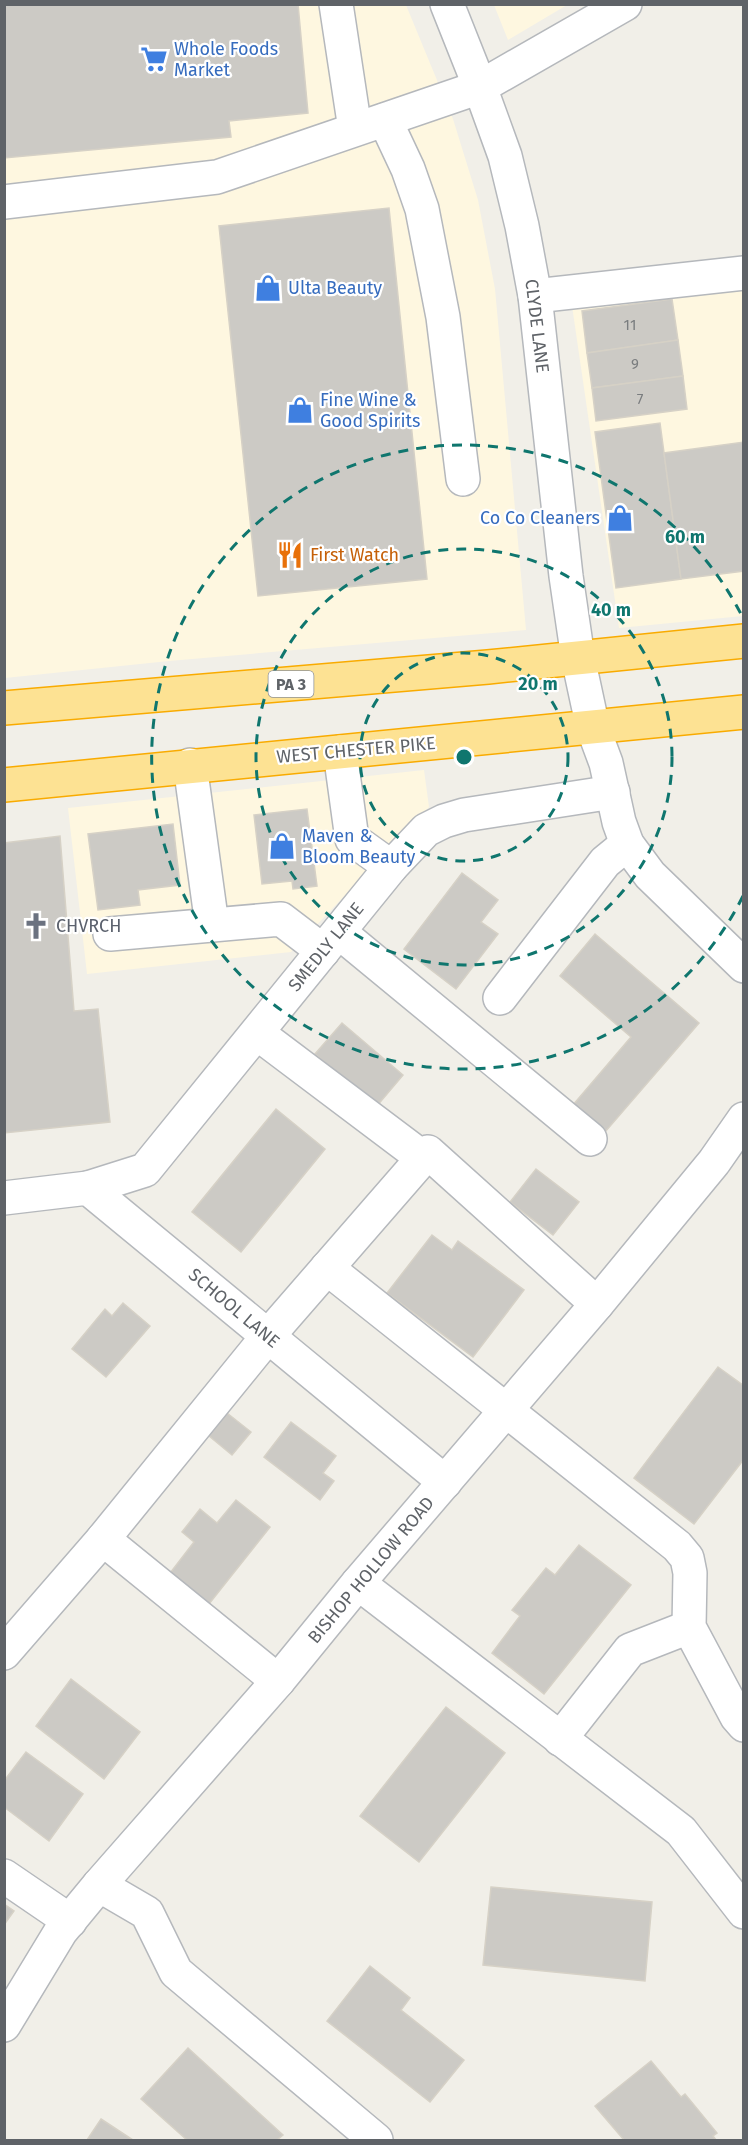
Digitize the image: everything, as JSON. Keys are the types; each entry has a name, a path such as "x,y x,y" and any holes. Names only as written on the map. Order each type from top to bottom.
{"highway":[{"name":"PA 3","path":"4,708 578,658 744,641"},
{"name":"WEST CHESTER PIKE","path":"4,784 744,712"}],"street":[{"path":"336,4 370,124 408,169 422,210 443,317 463,479"},
{"name":"CLYDE LANE","path":"447,4 504,156 522,226 535,296 565,567 578,658"},
{"path":"4,202 217,177 480,87 625,4"},
{"path":"535,296 711,288 744,273"},
{"path":"578,658 593,728 606,763 619,822 627,844 650,875 744,966"},
{"path":"340,752 352,839 391,867"},
{"path":"190,765 212,925"},
{"name":"SMEDLY LANE","path":"88,1188 145,1170 391,867 426,830 464,814 613,792"},
{"path":"500,998 605,862 627,844"},
{"path":"110,934 281,919 331,941 590,1139"},
{"path":"256,1032 423,1158"},
{"name":"BISHOP HOLLOW ROAD","path":"4,2025 36,1970 70,1921 99,1885 278,1681 358,1583 597,1304 714,1162 744,1119"},
{"path":"4,1653 104,1539 268,1336 428,1152 597,1304"},
{"path":"4,1198 88,1188"},
{"name":"SCHOOL LANE","path":"88,1188 445,1482"},
{"path":"327,1268 677,1546 687,1558 690,1573 689,1627 736,1717 744,1725"},
{"path":"104,1539 278,1681"},
{"path":"358,1583 681,1831 744,1912"},
{"path":"560,1739 630,1650 689,1627"},
{"path":"4,1876 70,1921"},
{"path":"99,1885 147,1913 176,1972 376,2140"}],"shaded area":[{"path":"4,5 406,5 453,119 478,200 495,289 526,630 169,661 5,678"},
{"path":"494,5 567,5 508,40"},
{"path":"743,284 743,616 619,628 571,299"},
{"path":"424,770 429,807 291,952 87,974 68,808"}],"building":[{"name":"Whole Foods Market","path":"4,4 298,4 308,113 229,121 231,137 4,158"},
{"path":"389,208 427,579 258,596 219,226"},
{"path":"672,299 678,340 587,353 582,311"},
{"path":"678,340 683,376 592,388 587,353"},
{"path":"683,376 687,409 596,421 592,388"},
{"path":"660,423 681,579 616,588 595,432"},
{"path":"744,442 744,571 681,579 664,453"},
{"path":"307,809 317,886 293,889 292,881 262,884 254,815"},
{"path":"173,824 180,885 138,890 140,905 98,910 88,834"},
{"name":"CHVRCH","path":"60,836 74,1011 98,1009 110,1122 4,1133 4,843"},
{"path":"462,873 498,900 481,922 498,934 456,989 404,949"},
{"path":"595,934 699,1023 605,1132 573,1105 631,1037 560,976"},
{"path":"342,1023 403,1075 376,1107 315,1054"},
{"path":"276,1109 325,1149 241,1252 192,1212"},
{"path":"536,1169 579,1202 553,1235 510,1202"},
{"path":"432,1235 452,1250 458,1241 524,1290 473,1357 387,1293"},
{"path":"123,1303 150,1326 106,1377 72,1349 105,1309 112,1316"},
{"path":"718,1367 744,1386 744,1459 694,1524 634,1478"},
{"path":"227,1413 251,1432 232,1455 209,1436"},
{"path":"291,1422 336,1456 323,1473 334,1481 320,1500 264,1457"},
{"path":"236,1500 270,1527 209,1604 170,1573 194,1542 182,1532 200,1509 217,1523"},
{"path":"579,1545 631,1585 544,1694 492,1653 520,1616 512,1610 546,1568 555,1575"},
{"path":"71,1679 140,1732 104,1779 36,1726"},
{"path":"446,1707 505,1753 419,1862 360,1816"},
{"path":"26,1752 83,1794 49,1841 4,1807 4,1781"},
{"path":"491,1887 652,1902 645,1981 483,1965"},
{"path":"4,1904 14,1911 4,1925"},
{"path":"370,1966 410,1998 401,2010 464,2060 430,2102 327,2021"},
{"path":"188,2048 283,2135 277,2140 187,2140 141,2099"},
{"path":"651,2061 681,2097 685,2094 717,2133 713,2136 716,2140 624,2140 595,2106"},
{"path":"101,2119 133,2140 87,2140"}],"place":[{"name":"Whole Foods Market","path":"154,59"},
{"name":"Ulta Beauty","path":"268,288"},
{"name":"Fine Wine & Good Spirits","path":"300,410"},
{"name":"Co Co Cleaners","path":"620,518"},
{"name":"First Watch","path":"290,555"},
{"name":"Maven & Bloom Beauty","path":"282,846"},
{"name":"CHVRCH","path":"36,926"}]}
